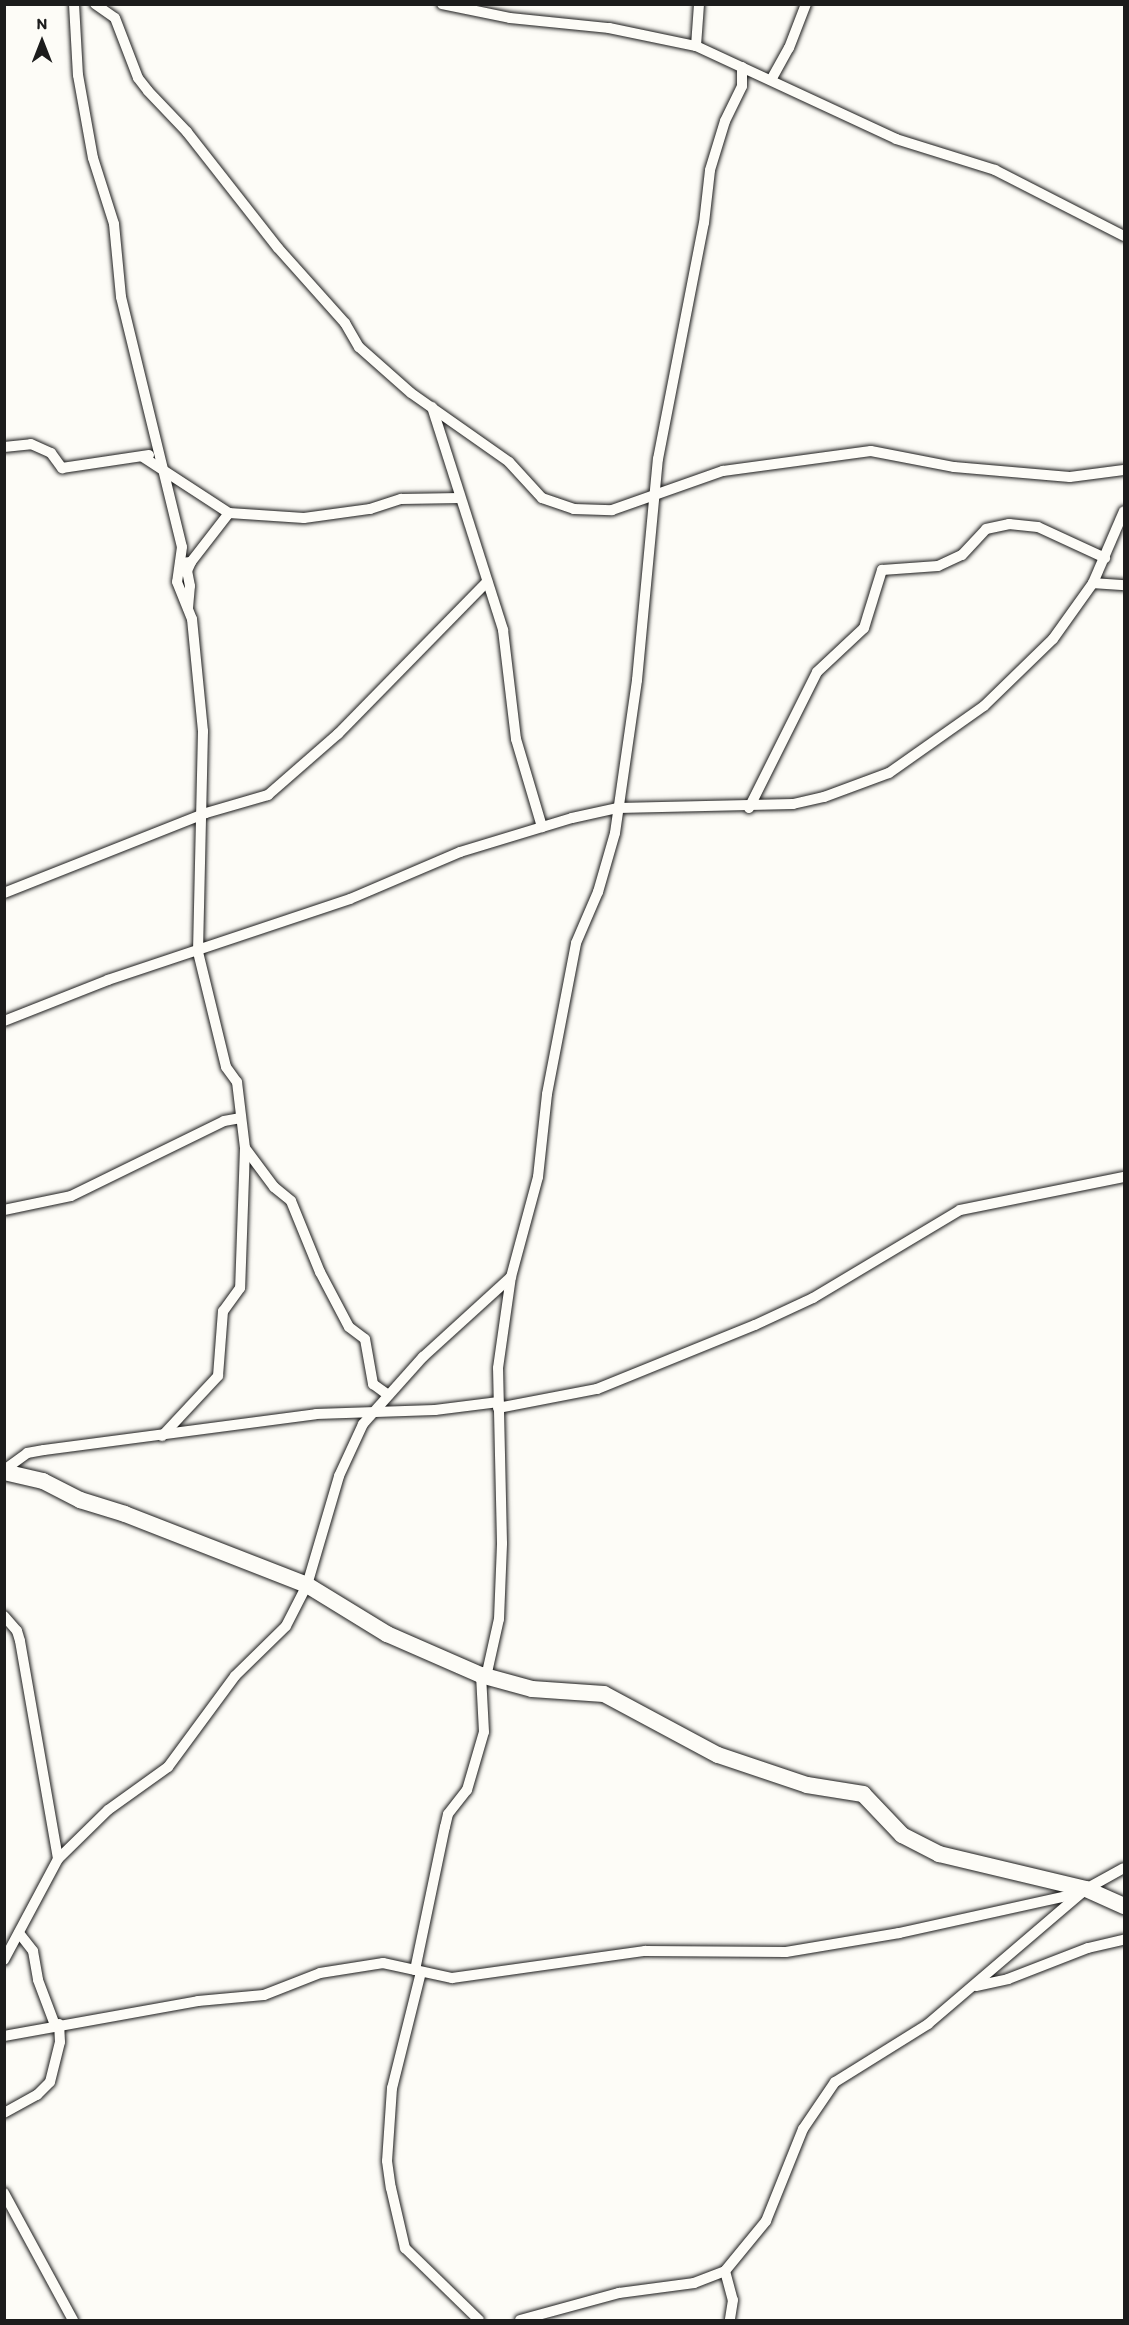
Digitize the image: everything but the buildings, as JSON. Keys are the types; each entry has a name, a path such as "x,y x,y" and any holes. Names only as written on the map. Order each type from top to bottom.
{"street":[{"path":"74,4 78,75 93,158 114,224 121,297 185,562"},
{"path":"95,4 113,14 138,78 148,91 187,132 264,230 345,323 359,347 377,366 486,443 509,462 534,491 556,504 596,512 654,498 699,477 723,471 872,451 954,467 1059,476 1125,470"},
{"path":"442,4 510,18 609,28 696,46 768,78 796,96 896,139 995,170 1125,236"},
{"path":"696,46 699,4"},
{"path":"740,93 768,78 789,48 806,4"},
{"path":"479,2320 405,2248 387,2161 392,2088 418,1971 448,1815 467,1790 484,1732 483,1676 499,1618 502,1543 498,1368 511,1277 538,1177 548,1084 574,954 610,852 637,680 654,498 710,170 725,121 740,93 742,67"},
{"path":"432,407 506,646 516,739 542,827"},
{"path":"4,447 31,444 51,453 62,468 143,457 159,452"},
{"path":"143,457 229,513 304,518 370,509 401,499 460,498"},
{"path":"4,1021 108,980 198,952 350,899 460,852 542,827 618,808 748,808 824,797 889,773 984,706 1053,639 1093,583 1125,511"},
{"path":"162,1436 218,1376 224,1311 240,1288 245,1148 237,1082 226,1067 198,952 199,816 203,731 188,611 177,582 185,562 229,513"},
{"path":"748,808 817,672 864,628 882,570 938,566 962,555 986,529 1009,524 1038,527 1105,558"},
{"path":"4,893 199,816 260,798 276,789 338,734 487,582"},
{"path":"1093,583 1125,585"},
{"path":"4,1210 71,1196 224,1121 241,1118"},
{"path":"245,1148 274,1187 291,1201 320,1272 349,1327 365,1339 373,1384 388,1395"},
{"path":"4,1471 27,1453 374,1410 435,1410 498,1405 597,1389 813,1299 960,1210 1125,1177"},
{"path":"4,1960 58,1859 108,1810 168,1767 235,1676 286,1626 307,1586 349,1450 374,1410 511,1277"},
{"path":"4,1471 43,1481 80,1500 125,1514 307,1586 387,1634 483,1676 532,1689 604,1694 718,1755 807,1785 863,1794 902,1835 939,1854 965,1863 1083,1891 1125,1906"},
{"path":"4,1616 20,1641 58,1859"},
{"path":"525,2319 619,2293 694,2283 724,2271 766,2221 803,2129 826,2090 928,2024 1083,1891 1125,1868"},
{"path":"4,2036 57,2024 198,2001 264,1995 320,1973 383,1963 452,1978 485,1976 655,1950 766,1954 807,1950 1083,1891"},
{"path":"4,2113 37,2095 50,2082 60,2042 57,2024 38,1980 33,1951 19,1933"},
{"path":"973,1987 1008,1979 1088,1948 1125,1941"},
{"path":"4,2193 73,2320"},
{"path":"724,2271 733,2300 730,2320"}]}
